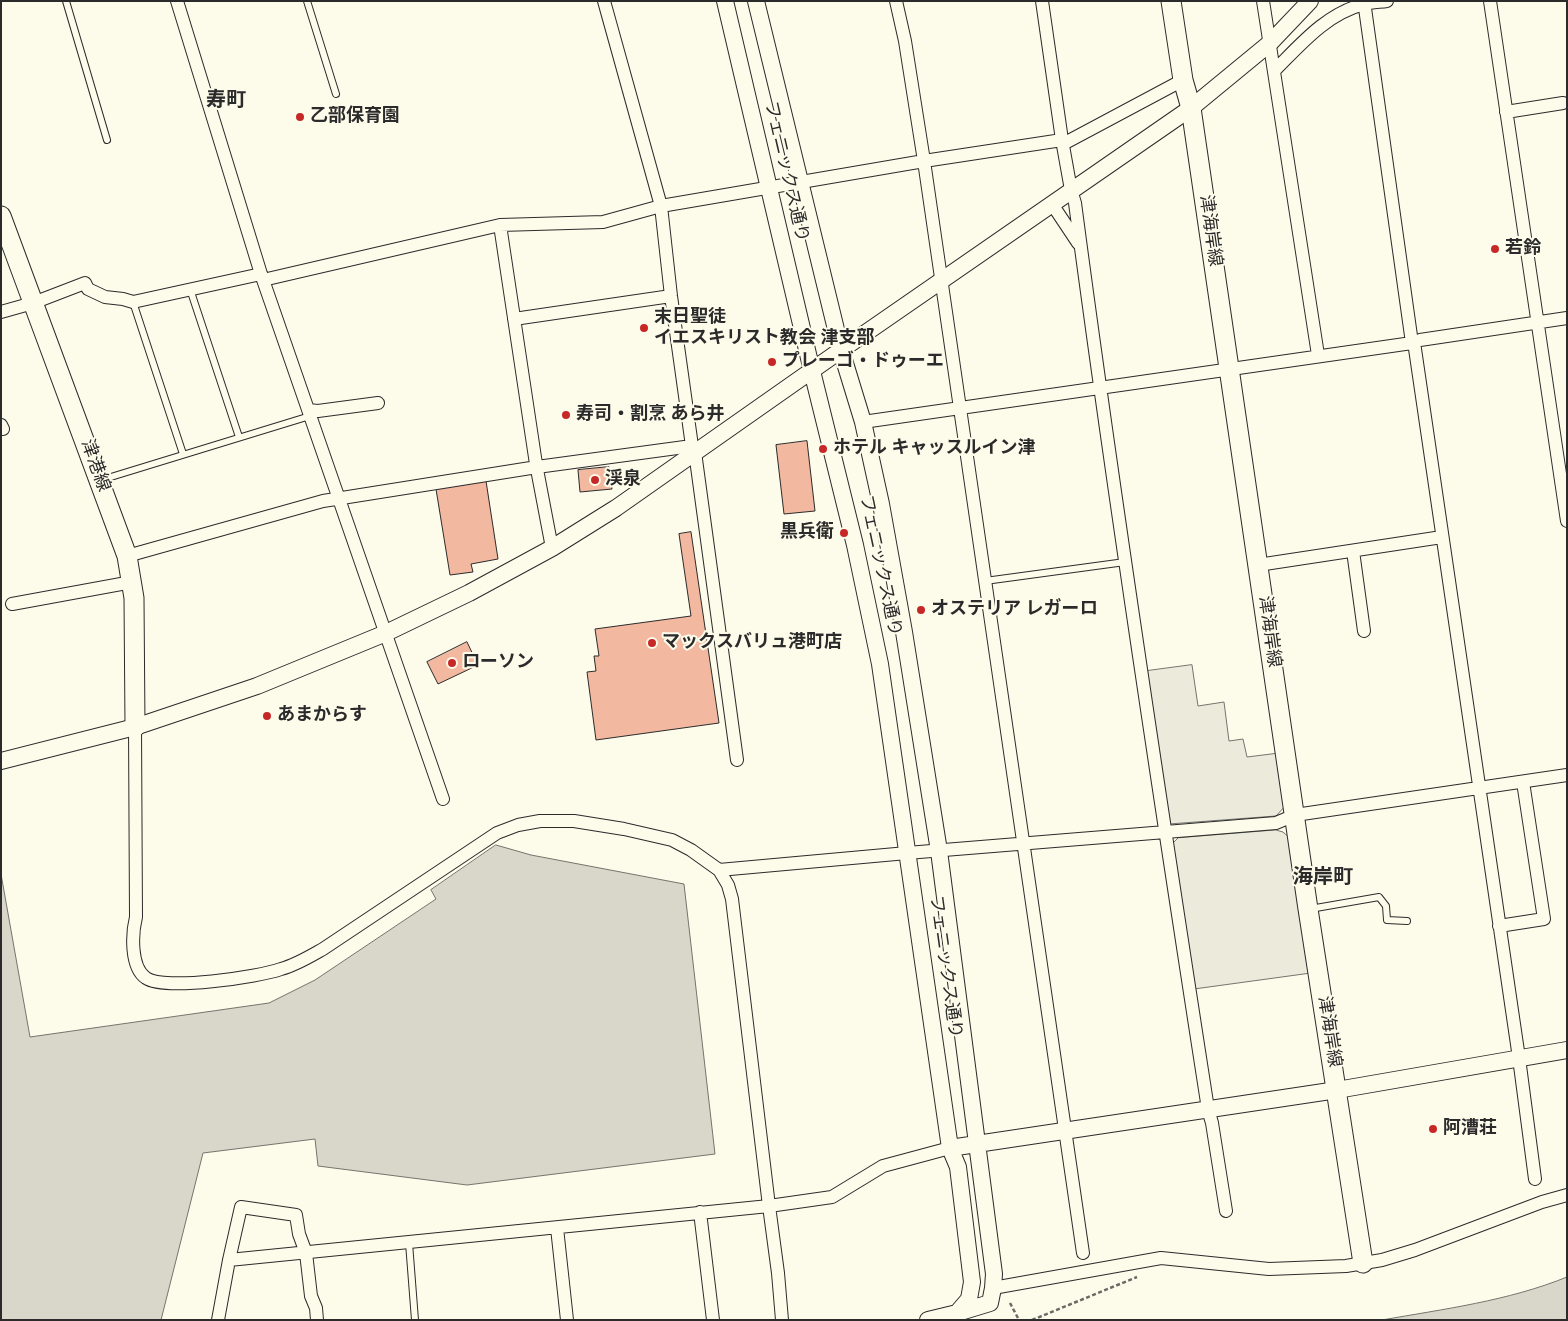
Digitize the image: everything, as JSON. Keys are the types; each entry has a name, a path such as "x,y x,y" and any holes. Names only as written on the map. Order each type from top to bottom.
{"main road":[{"name":"津海岸線","path":"1171,1 1183,80 1191,108 1308,909 1364,1263"},
{"name":"津港線","path":"1,216 128,556 134,598 135,727"}],"street":[{"path":"177,1 262,277 443,799"},
{"path":"604,1 661,206 671,296 737,760"},
{"name":"フェニックス通り","path":"726,1 768,188 855,545 880,664 950,1148 958,1167 972,1282 969,1299 958,1313"},
{"name":"フェニックス通り","path":"756,1 841,350 862,422 881,504 904,632 939,850 994,1274 993,1288"},
{"path":"896,1 905,41 942,281 1083,1253"},
{"path":"1042,1 1063,142 1075,203 1164,831 1226,1211"},
{"path":"1263,1 1318,355"},
{"path":"8,759 135,727 257,686 386,633 469,593 552,548 616,508 694,449 812,371 1191,108 1270,43 1310,1"},
{"path":"1275,70 1321,25 1343,12 1364,3 1387,1"},
{"path":"1490,1 1567,521"},
{"path":"1364,3 1519,1058 1535,1179"},
{"path":"1,312 85,283 88,289 105,297 133,302 262,277 500,225 603,222 661,206 924,161 1063,142 1183,80"},
{"path":"1506,112 1563,103"},
{"path":"1052,204 1081,248"},
{"path":"500,225 531,436 552,548"},
{"path":"514,319 671,296"},
{"path":"862,422 1318,355 1413,343 1420,340 1567,318"},
{"path":"310,413 378,403"},
{"path":"128,556 323,501 538,467 694,449"},
{"path":"1258,565 1442,538"},
{"path":"1353,551 1364,631"},
{"path":"12,604 132,582"},
{"path":"135,727 136,917 134,953 141,974 158,984 177,985 264,974 283,969 323,949 497,833 518,825 540,821 574,821 624,829 672,840 691,850 719,870 728,886 732,899 778,1273 782,1320"},
{"path":"719,870 1276,823 1295,815 1567,775"},
{"path":"1499,926 1544,918 1523,782"},
{"path":"229,1260 769,1206 832,1197 883,1166 950,1148 1337,1090 1567,1050"},
{"path":"928,1320 990,1303 993,1288 1161,1258 1269,1269 1346,1266 1382,1260 1415,1250 1542,1202 1567,1195"},
{"path":"218,1320 241,1207 296,1215 299,1234 306,1253 311,1296 316,1308 317,1320"},
{"path":"700,1212 713,1320"},
{"path":"557,1228 567,1320"}],"lane":[{"path":"66,1 107,140"},
{"path":"307,1 336,94"},
{"path":"190,290 239,437"},
{"path":"133,302 183,454"},
{"path":"100,481 310,413"},
{"path":"985,581 1125,562"},
{"path":"1308,909 1379,898 1386,906 1387,920 1407,920"},
{"path":"410,1243 415,1320"}],"path":[{"path":"1032,1320 1141,1275"},
{"path":"1010,1303 1019,1320"}],"shaded area":[{"path":"1192,665 1198,706 1224,702 1229,741 1243,739 1247,757 1279,753 1287,804 1276,816 1169,824 1147,671"},
{"path":"1276,830 1283,832 1291,839 1311,973 1194,989 1172,844 1178,838"},
{"path":"496,845 531,855 684,884 715,1154 467,1185 318,1166 315,1139 203,1153 161,1320 1,1320 1,874 30,1037 269,1003 315,980 436,899 431,890"},
{"path":"1567,1277 1567,1320 1382,1320 1499,1298"}],"building":[{"path":"807,441 815,511 784,514 776,445"},
{"name":"渓泉","path":"609,467 612,489 580,492 578,470"},
{"path":"486,481 498,559 471,564 473,572 450,575 436,489"},
{"name":"マックスバリュ港町店","path":"691,532 719,723 596,740 587,672 596,671 594,656 599,656 595,629 691,616 679,534"},
{"name":"ローソン","path":"467,642 478,665 438,684 427,662"}],"place":[{"name":"乙部保育園","path":"300,117"},
{"name":"若鈴","path":"1495,249"},
{"name":"末日聖徒 イエスキリスト教会 津支部","path":"644,328"},
{"name":"プレーゴ・ドゥーエ","path":"772,362"},
{"name":"寿司・割烹 あら井","path":"566,415"},
{"name":"ホテル キャッスルイン津","path":"823,449"},
{"name":"渓泉","path":"595,480"},
{"name":"黒兵衛","path":"844,533"},
{"name":"オステリア レガーロ","path":"921,610"},
{"name":"マックスバリュ港町店","path":"652,643"},
{"name":"ローソン","path":"452,663"},
{"name":"あまからす","path":"267,716"},
{"name":"阿漕荘","path":"1433,1129"}],"district":[{"name":"寿町","path":"226,102"},
{"name":"海岸町","path":"1323,879"}]}
